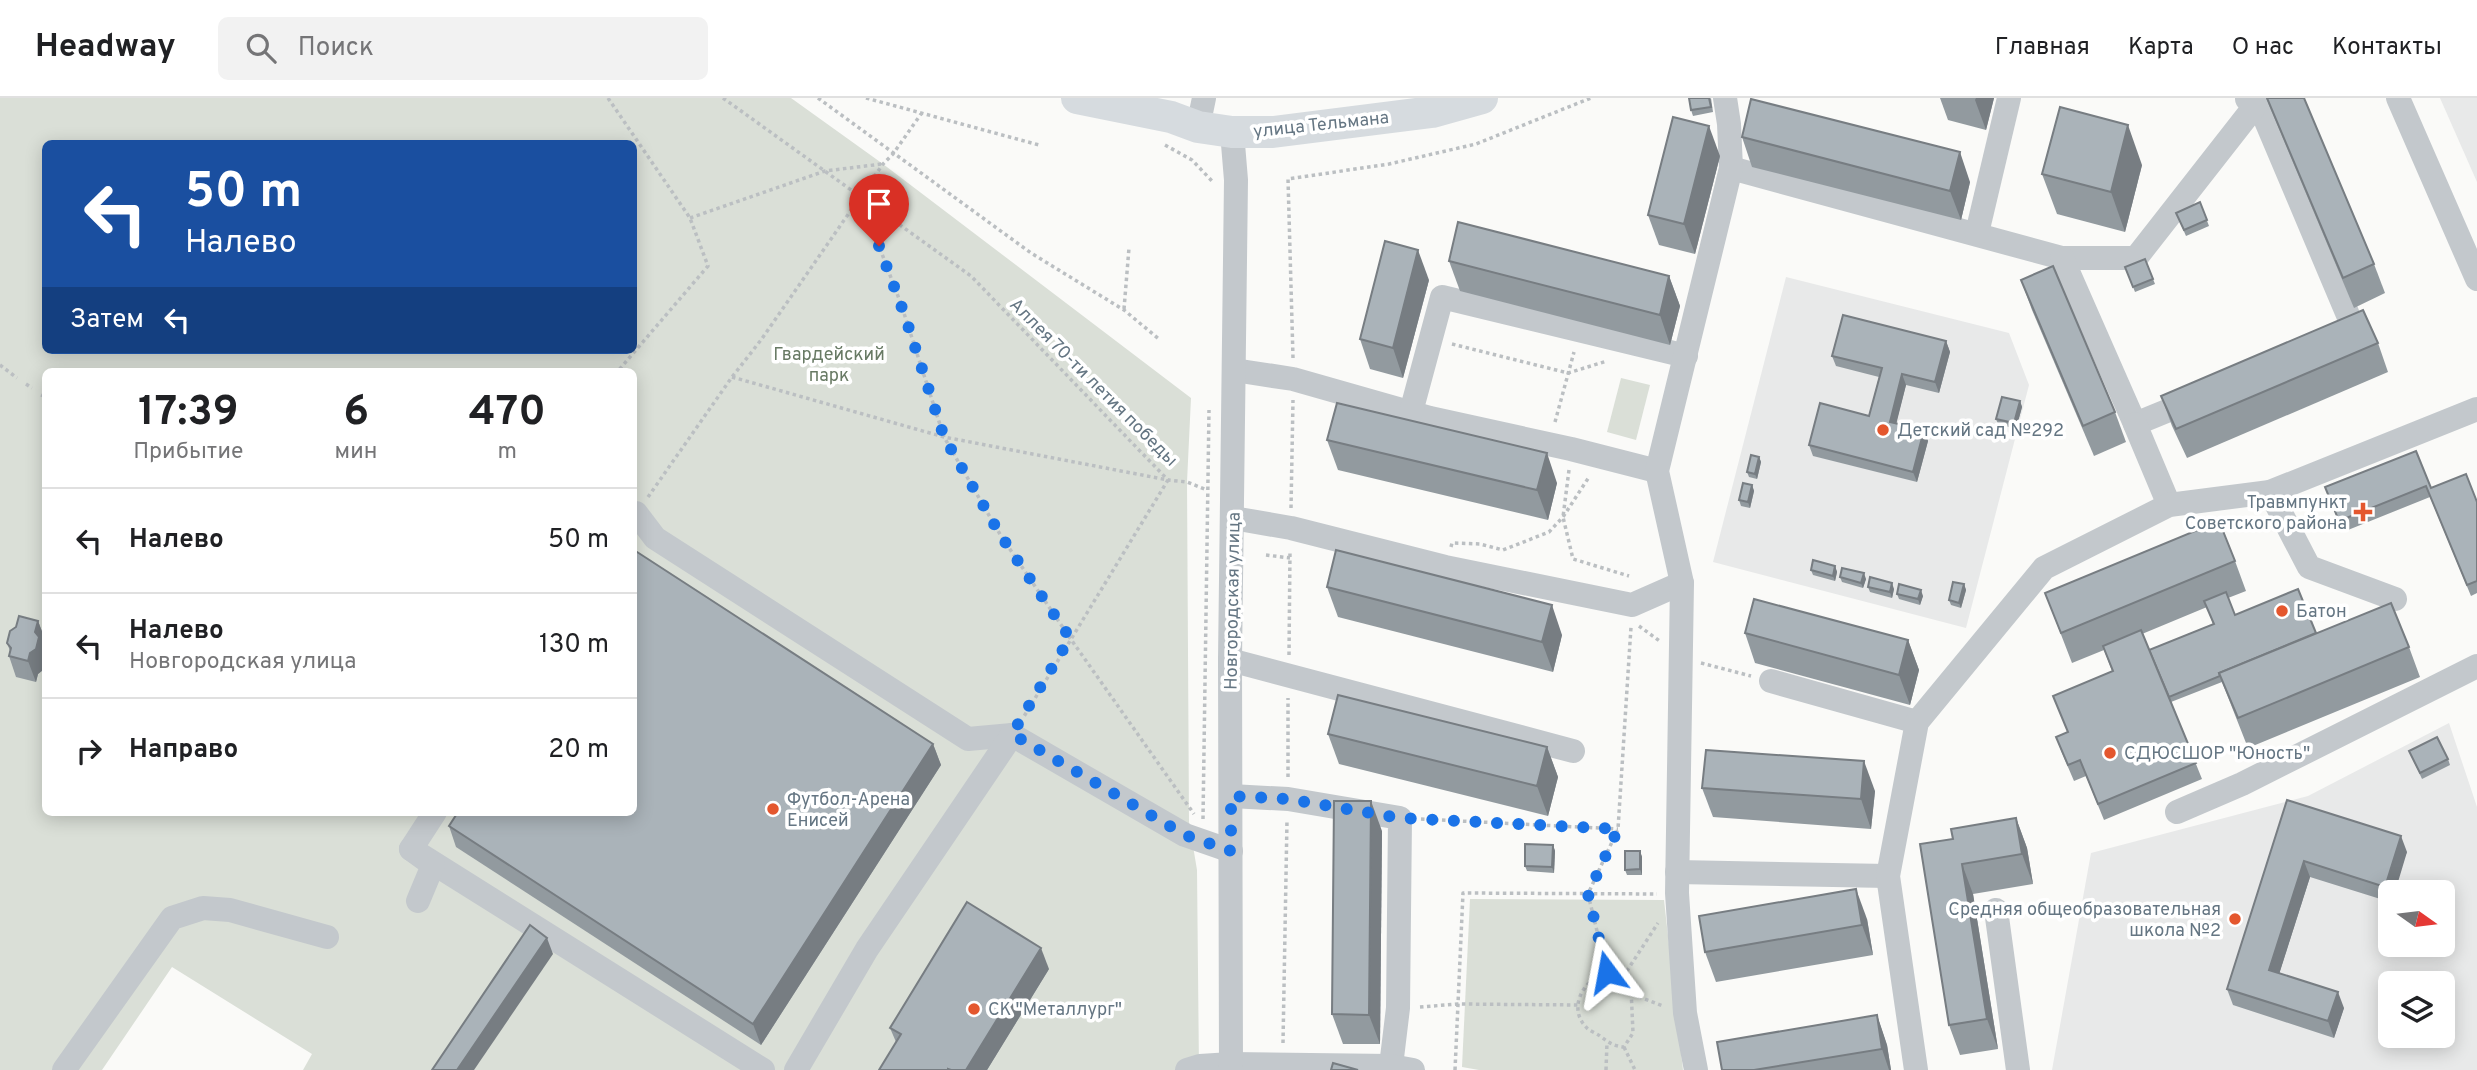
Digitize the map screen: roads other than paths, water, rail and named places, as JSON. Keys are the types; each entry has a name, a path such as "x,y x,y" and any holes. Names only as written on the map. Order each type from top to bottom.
{"main road":[{"name":"улица Тельмана","path":"1077,98 1171,117 1201,112 1232,132 1320,128 1432,112 1482,98"}],"street":[{"path":"1696,1070 1685,1013 1677,883 1682,583 1657,471 1731,168 1725,98"},
{"path":"1977,233 2009,98"},
{"path":"2398,98 2477,279"},
{"path":"1731,168 2062,258 2136,258 2254,99 2356,334 2319,349"},
{"name":"Новгородская улица","path":"1231,1067 1230,660 1236,180 1232,132"},
{"path":"2062,258 2169,505"},
{"path":"1411,412 1442,297 1686,356"},
{"path":"1234,370 1293,379 1411,412 1657,471"},
{"path":"2135,424 2221,389"},
{"path":"1916,1070 1888,876 1917,722 2043,568 2169,505 2270,492 2477,409"},
{"path":"2270,492 2309,567 2395,599"},
{"path":"637,516 655,538 968,739 1012,734 1185,835 1231,851"},
{"path":"1233,518 1291,528 1445,568 1632,605 1682,583"},
{"path":"1230,660 1573,751"},
{"path":"2177,812 2242,784 2477,666"},
{"path":"1771,681 1917,722"},
{"path":"796,1070 867,949 1012,734"},
{"path":"1187,1070 1199,1066 1282,1065 1402,1068 1398,1008 1400,818 1288,799 1231,796"},
{"path":"432,816 411,849 763,1070"},
{"path":"418,901 433,865"},
{"path":"1677,883 1888,876"},
{"path":"64,1070 172,918 202,908 230,910 327,937"},
{"path":"1996,910 2018,1070"}],"place":[{"name":"Детский сад №292","path":"1883,430"},
{"name":"Травмпункт Советского района","path":"2363,512"},
{"name":"Батон","path":"2282,611"},
{"name":"СДЮСШОР \"Юность\"","path":"2110,753"},
{"name":"Футбол-Арена Енисей","path":"773,809"},
{"name":"Средняя общеобразовательная школа №2","path":"2235,919"},
{"name":"СК \"Металлург\"","path":"974,1009"}],"park label":[{"name":"Гвардейский парк","path":"829,364"}]}
